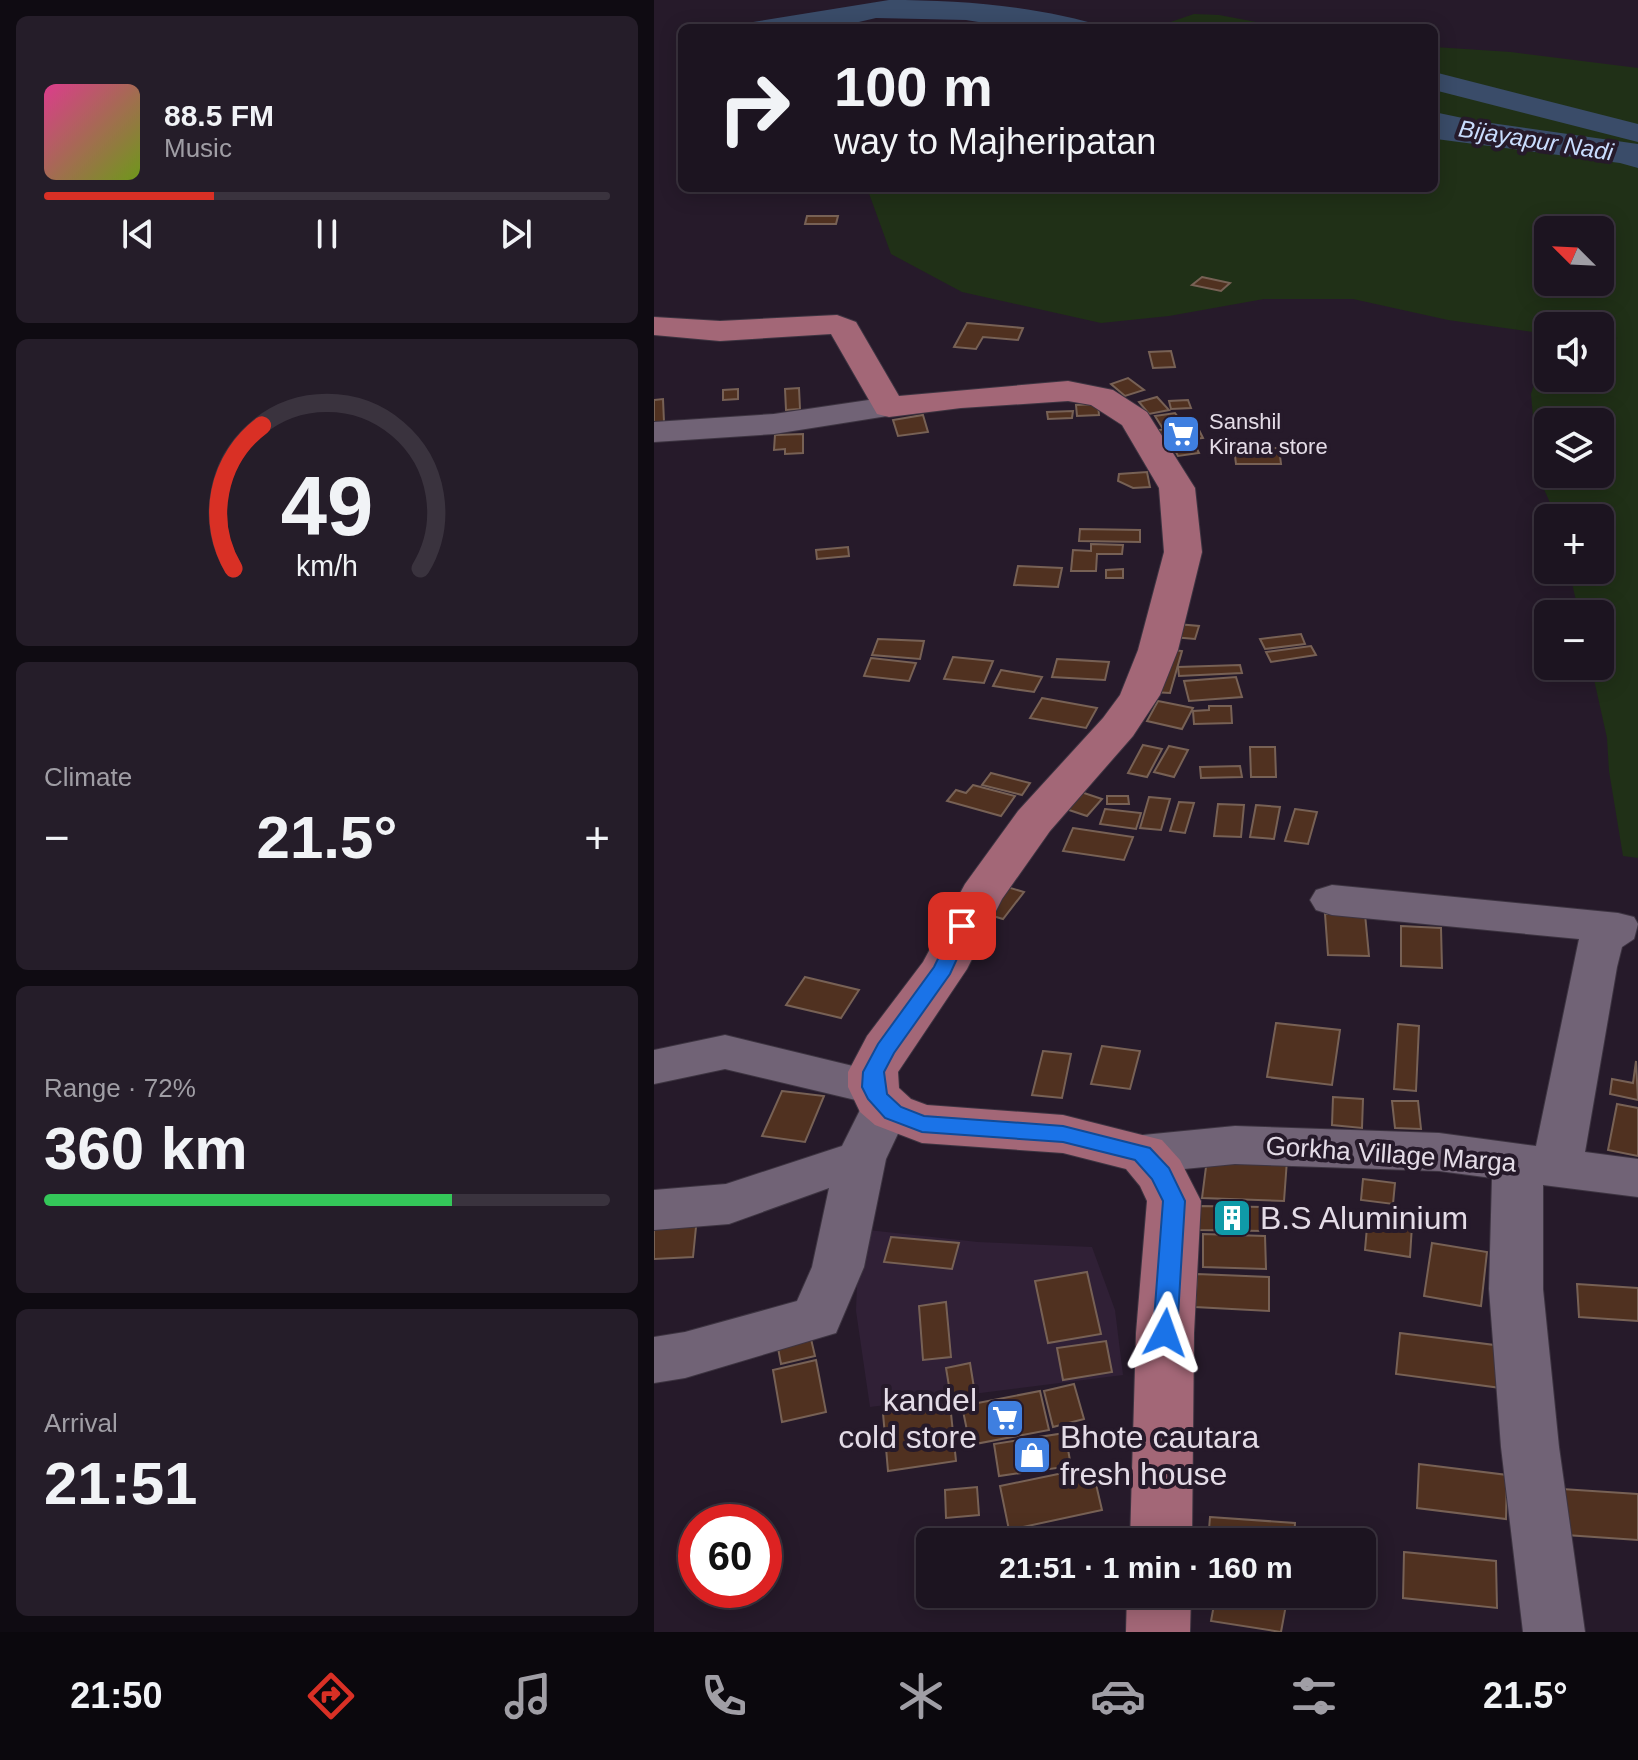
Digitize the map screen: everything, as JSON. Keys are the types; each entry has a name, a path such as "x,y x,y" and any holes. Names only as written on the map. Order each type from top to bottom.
{"main road":[{"path":"654,326 720,331 837,324 845,329 889,407 961,398 1059,392 1101,397 1135,419 1177,488 1183,552 1158,650 1140,695 1118,727 1034,821 981,895 943,969 885,1049 873,1072 879,1096 893,1112 922,1124 1063,1134 1143,1154 1161,1174 1174,1201 1165,1333 1161,1528"},
{"path":"1158,1632 1159,1608"}],"street":[{"path":"654,432 774,424 889,407"},
{"path":"1332,900 1628,928"},
{"path":"1554,1632 1530,1447 1516,1289 1538,1164 1602,939 1628,928"},
{"path":"654,1067 725,1052 879,1096 861,1159 838,1267 817,1317 685,1355 654,1360"},
{"name":"Gorkha Village Marga","path":"1143,1154 1235,1145 1439,1152 1638,1178"},
{"path":"654,1210 729,1204 861,1159"}],"shaded area":[{"path":"859,1229 978,1242 1092,1247 1115,1310 1123,1375 870,1407 856,1311"}],"green space":[{"path":"1194,14 1219,15 1267,24 1165,24"},
{"path":"1438,47 1511,52 1638,68 1638,858 1623,856 1609,771 1607,738 1594,680 1614,680 1614,600 1576,600 1572,584 1614,584 1614,504 1551,504 1543,488 1614,488 1614,408 1534,408 1534,429 1531,394 1534,384 1534,392 1614,392 1614,338 1618,338 1614,338 1614,312 1534,312 1534,332 1448,320 1353,299 1264,299 1169,316 1101,323 962,292 891,254 868,192 1438,192"}],"water":[{"path":"889,0 1000,6 1096,24 991,24 966,20 876,18 850,24 741,24"},
{"name":"Bijayapur Nadi","path":"1438,113 1638,144 1638,168 1438,139"}],"building":[{"path":"807,216 838,216 836,224 805,224"},
{"path":"1202,277 1230,283 1221,291 1192,285"},
{"path":"967,323 1023,328 1018,340 983,337 976,349 954,347"},
{"path":"1171,351 1175,367 1153,368 1149,352"},
{"path":"1128,378 1144,390 1125,396 1111,384"},
{"path":"799,388 800,409 786,410 785,389"},
{"path":"738,389 738,399 723,400 723,390"},
{"path":"1157,397 1169,410 1149,414 1139,402"},
{"path":"663,399 664,422 654,423 654,400"},
{"path":"1188,400 1191,408 1171,409 1169,401"},
{"path":"1098,404 1099,415 1077,416 1076,405"},
{"path":"1073,411 1072,418 1048,419 1047,412"},
{"path":"1175,413 1184,425 1163,429 1155,416"},
{"path":"923,415 928,432 898,436 893,420"},
{"name":"Sanshil Kirana store","path":"1197,426 1203,438 1164,443 1158,430"},
{"path":"803,434 803,453 785,454 785,449 774,450 775,435"},
{"path":"1194,443 1199,453 1178,456 1173,447"},
{"path":"1234,448 1279,448 1281,464 1236,464"},
{"path":"1147,472 1150,487 1133,488 1118,481 1119,474"},
{"path":"1080,529 1140,530 1140,542 1079,541"},
{"path":"1091,544 1123,545 1122,554 1097,554 1096,571 1071,571 1073,550 1091,551"},
{"path":"848,547 849,556 817,559 816,550"},
{"path":"1018,566 1062,568 1058,587 1014,585"},
{"path":"1123,569 1123,578 1106,578 1106,570"},
{"path":"1177,624 1199,626 1195,639 1173,637"},
{"path":"1301,634 1305,644 1265,649 1260,639"},
{"path":"878,639 924,641 920,659 872,655"},
{"path":"1311,646 1316,655 1271,662 1266,652"},
{"path":"1166,649 1182,651 1170,693 1153,692"},
{"path":"953,657 993,661 984,683 944,679"},
{"path":"871,658 916,663 909,681 864,676"},
{"path":"1057,659 1109,662 1105,680 1052,677"},
{"path":"1240,665 1242,673 1179,676 1178,667"},
{"path":"1001,670 1042,677 1034,692 993,686"},
{"path":"1236,677 1242,697 1189,701 1184,681"},
{"path":"1042,698 1097,708 1086,728 1030,718"},
{"path":"1158,701 1193,708 1182,729 1147,721"},
{"path":"1209,706 1231,706 1232,723 1194,724 1193,711 1209,710"},
{"path":"1143,745 1162,749 1147,777 1128,773"},
{"path":"1169,746 1188,750 1174,777 1154,772"},
{"path":"1250,747 1275,747 1276,777 1251,777"},
{"path":"1240,766 1242,777 1201,778 1200,767"},
{"path":"991,773 1030,783 1022,795 982,785"},
{"path":"973,785 1015,796 1001,816 947,801 956,790 966,793"},
{"path":"1078,791 1102,799 1087,816 1063,808"},
{"path":"1107,796 1128,796 1129,804 1107,804"},
{"path":"1149,797 1170,799 1161,830 1140,828"},
{"path":"1179,802 1194,803 1185,833 1170,831"},
{"path":"1218,804 1244,805 1241,837 1214,836"},
{"path":"1256,805 1280,807 1274,839 1250,837"},
{"path":"1105,809 1141,813 1136,829 1100,824"},
{"path":"1295,809 1317,812 1308,844 1285,841"},
{"path":"1073,828 1133,837 1124,860 1063,851"},
{"path":"997,884 1024,892 1003,919 976,911"},
{"path":"1325,914 1365,914 1369,956 1328,955"},
{"path":"1401,926 1441,928 1442,968 1401,966"},
{"path":"805,977 859,990 841,1018 786,1005"},
{"path":"1276,1023 1340,1030 1332,1085 1267,1077"},
{"path":"1398,1024 1419,1026 1416,1091 1394,1089"},
{"path":"1102,1046 1140,1051 1130,1089 1091,1084"},
{"path":"1043,1051 1071,1054 1062,1098 1032,1095"},
{"path":"1636,1061 1638,1100 1610,1094 1612,1079 1633,1083"},
{"path":"782,1091 824,1096 805,1142 762,1136"},
{"path":"1333,1097 1363,1099 1362,1128 1332,1125"},
{"path":"1392,1101 1418,1101 1421,1129 1395,1128"},
{"path":"1617,1104 1638,1108 1638,1156 1608,1150"},
{"path":"1207,1159 1287,1160 1284,1201 1202,1198"},
{"path":"1363,1179 1395,1183 1393,1204 1361,1200"},
{"name":"B.S Aluminium","path":"1199,1206 1265,1207 1265,1231 1199,1230"},
{"path":"1368,1216 1412,1225 1410,1257 1365,1250"},
{"path":"697,1217 693,1257 654,1259 654,1220"},
{"path":"1203,1234 1265,1236 1266,1269 1203,1267"},
{"path":"891,1237 959,1243 952,1269 884,1262"},
{"path":"1432,1243 1487,1252 1481,1306 1424,1296"},
{"path":"1087,1272 1101,1334 1048,1343 1035,1281"},
{"path":"1197,1274 1269,1277 1269,1311 1195,1307"},
{"path":"1577,1284 1638,1288 1638,1321 1579,1317"},
{"path":"946,1302 951,1357 923,1360 919,1306"},
{"path":"1400,1333 1502,1346 1501,1388 1396,1374"},
{"path":"811,1339 815,1356 781,1364 778,1348"},
{"path":"1106,1341 1112,1372 1063,1380 1057,1348"},
{"path":"816,1360 826,1412 782,1422 773,1370"},
{"path":"970,1363 975,1394 951,1398 946,1368"},
{"path":"1074,1384 1084,1419 1053,1427 1044,1391"},
{"name":"kandel cold store","path":"1040,1391 1049,1430 970,1445 962,1406"},
{"path":"950,1404 956,1461 888,1471 883,1413"},
{"name":"Bhote cautara fresh house","path":"1065,1433 1071,1466 999,1476 994,1444"},
{"path":"1419,1464 1507,1475 1506,1519 1417,1508"},
{"path":"1092,1467 1102,1510 1009,1528 1000,1486"},
{"path":"977,1487 979,1515 946,1518 945,1490"},
{"path":"1562,1489 1638,1494 1638,1540 1566,1535"},
{"path":"1210,1517 1295,1523 1295,1528 1209,1528"},
{"path":"1404,1552 1496,1561 1497,1608 1403,1598"},
{"path":"1213,1608 1285,1608 1281,1632 1211,1621"}],"waterway":[{"name":"Bijayapur Nadi","path":"1438,82 1638,133"}],"place":[{"name":"Sanshil Kirana store","path":"1181,434"},
{"name":"B.S Aluminium","path":"1232,1218"},
{"name":"kandel cold store","path":"1005,1418"},
{"name":"Bhote cautara fresh house","path":"1032,1455"}],"route":[{"path":"962,926 943,969 885,1049 873,1072 873,1087 878,1099 893,1112 922,1124 1063,1134 1143,1154 1161,1174 1174,1201 1165,1333"}]}
